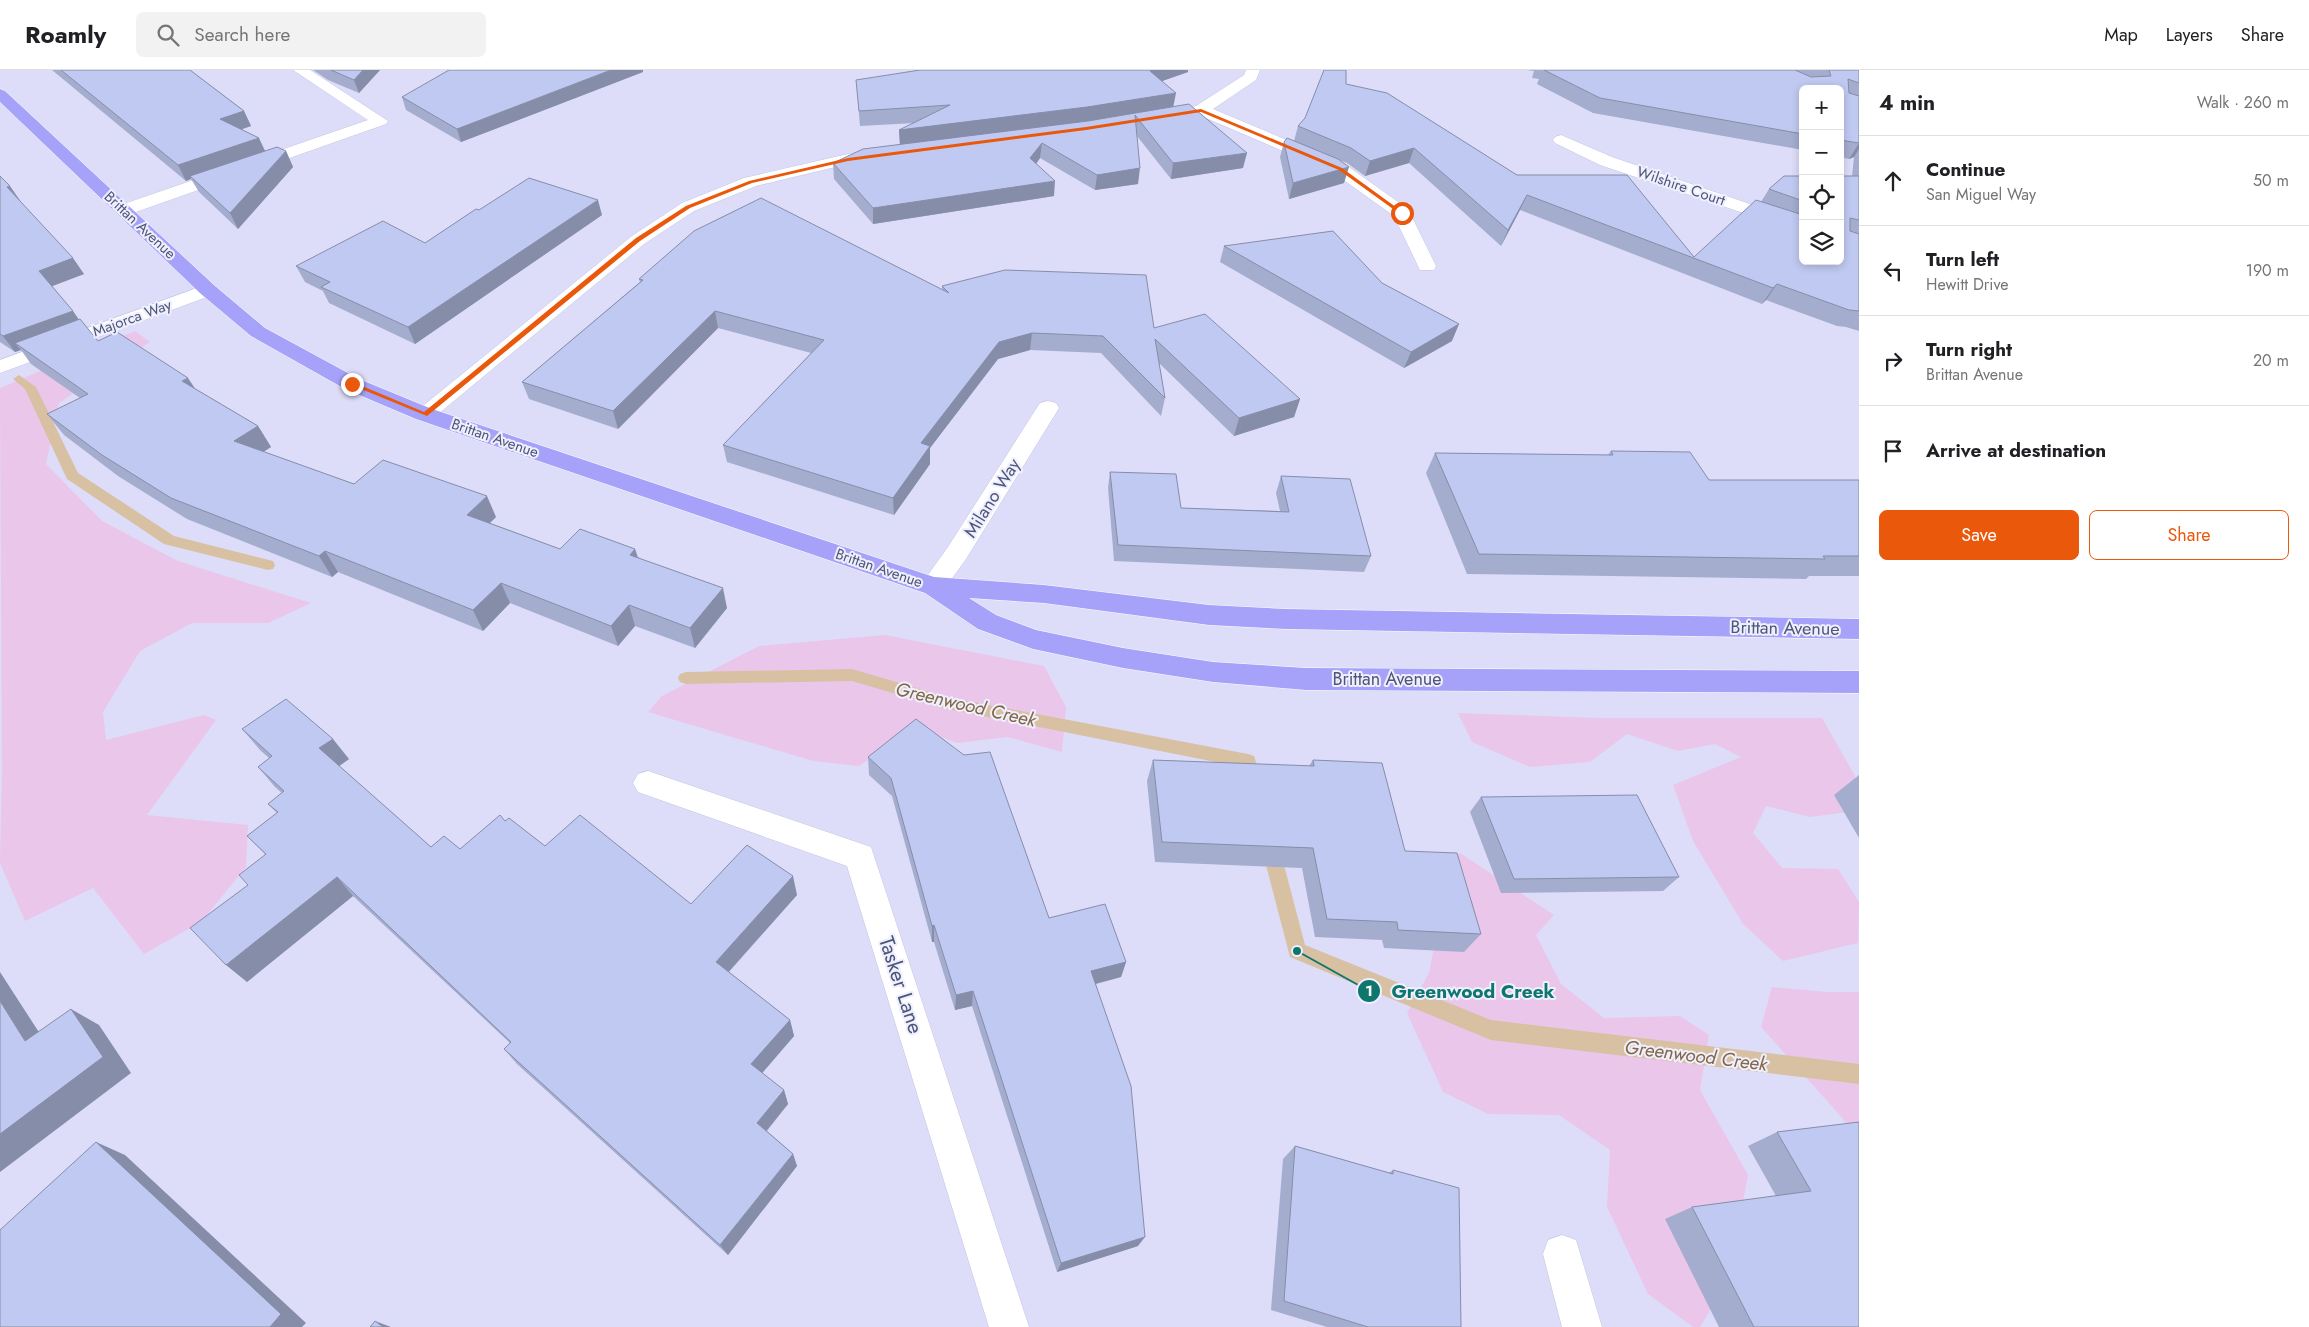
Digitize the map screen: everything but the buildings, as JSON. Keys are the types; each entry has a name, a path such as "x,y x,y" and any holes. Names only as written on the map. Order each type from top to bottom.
{"main road":[{"name":"Brittan Avenue","path":"0,94 208,290 258,332 352,384 424,414 933,586 1044,594 1209,615 1286,619 1859,629"},
{"name":"Brittan Avenue","path":"933,586 987,622 1032,640 1123,658 1213,672 1306,679 1859,682"}],"street":[{"path":"124,210 380,121 300,70"},
{"path":"1144,120 1201,110 1250,77 1253,70"},
{"path":"1201,110 1340,169 1402,213 1427,266"},
{"name":"Wilshire Court","path":"1561,140 1606,161 1799,227"},
{"path":"424,414 638,240 688,207 750,182 848,159 886,154"},
{"name":"Majorca Way","path":"0,368 208,290"},
{"name":"Milano Way","path":"933,586 957,553 1048,408"},
{"name":"Tasker Lane","path":"648,783 860,857 1009,1327"},
{"path":"1562,1254 1582,1327"}],"shaded area":[{"path":"0,70 1859,70 1859,1327 0,1327"},
{"path":"135,331 150,342 59,403 46,464 102,521 178,561 311,603 268,623 192,623 140,651 103,712 106,740 204,715 216,720 147,815 248,825 246,867 201,922 144,954 93,888 25,921 0,863 2,770 0,388"},
{"path":"885,635 1044,666 1066,707 1062,752 1008,737 957,743 915,727 859,766 813,761 648,712 662,696 759,646"},
{"path":"1458,713 1600,718 1822,718 1855,776 1855,811 1810,817 1766,806 1753,833 1782,868 1838,869 1859,902 1858,943 1783,961 1743,924 1693,841 1673,785 1741,757 1715,744 1678,751 1627,734 1590,762 1530,767 1472,742"},
{"path":"1460,853 1554,915 1536,935 1561,984 1604,1018 1680,1016 1709,1035 1700,1090 1748,1175 1728,1281 1700,1327 1693,1327 1648,1294 1607,1207 1610,1150 1559,1115 1488,1114 1443,1092 1407,1013 1429,973 1450,862"},
{"path":"1772,987 1827,992 1859,992 1859,1146 1843,1119 1761,1027"}],"waterway":[{"name":"Greenwood Creek","path":"19,379 30,387 72,476 169,540 268,565"},
{"name":"Greenwood Creek","path":"686,678 852,675 947,703 1248,761 1254,784"},
{"name":"Greenwood Creek","path":"1270,846 1297,951 1491,1030 1859,1074"}],"place":[{"name":"Greenwood Creek","path":"1297,951"}],"route":[{"path":"352,384 424,414 638,240 688,207 750,182 848,159 1086,129 1201,110 1340,169 1402,213"}]}
